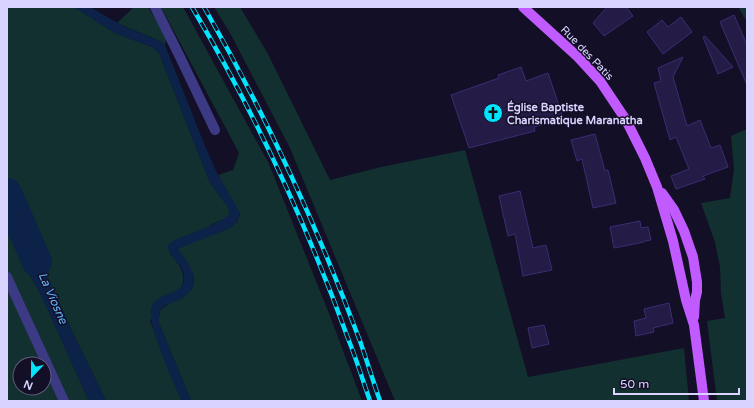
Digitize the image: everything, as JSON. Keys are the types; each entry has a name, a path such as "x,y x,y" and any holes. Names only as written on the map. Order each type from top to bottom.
{"main road":[{"name":"Rue des Patis","path":"523,7 573,53 600,81 636,138 657,187 673,241 686,300 694,325 704,401"},
{"name":"Rue des Patis","path":"657,187 674,210 684,231 693,256 697,282 694,325"}],"lane":[{"path":"155,7 215,130"},
{"path":"7,277 64,401"}],"green space":[{"path":"7,7 74,7 115,33 152,47 159,53 210,183 228,207 230,214 226,218 211,225 169,252 178,263 182,272 182,286 150,320 168,369 182,401 106,401 55,293 7,198"},
{"path":"134,7 148,7 166,36 165,45 162,42 117,23"},
{"path":"161,7 183,7 269,164 330,316 362,401 191,401 159,323 159,315 161,309 192,289 194,282 193,274 179,251 179,248 237,222 240,214 218,175 233,170 239,153"},
{"path":"214,7 240,7 268,54 330,180 381,167 465,150 528,377 684,348 689,401 395,401 290,148 230,33"},
{"path":"738,7 747,7 747,22"},
{"path":"747,129 747,401 717,401 707,321 725,318 721,293 720,267 715,242 701,203 730,198 734,169 731,136"},
{"path":"7,232 44,301 89,401 7,401"}],"water":[{"path":"74,7 90,7 123,26 162,42 165,45 205,146 218,175 239,211 239,216 231,228 179,248 179,251 193,274 193,286 190,292 184,297 164,306 159,313 159,323 191,401 182,401 173,382 153,328 151,309 154,303 159,299 182,286 184,280 182,269 168,249 169,244 221,220 230,213 228,207 210,183 159,53 152,47 115,33"},
{"path":"7,198 55,293 106,401 89,401 44,301 7,232"}],"building":[{"path":"607,7 626,7 633,16 604,36 593,23"},
{"path":"734,15 747,45 747,85 720,22"},
{"path":"681,17 692,32 663,54 647,32 662,20 668,27"},
{"path":"705,36 733,67 718,74 703,37"},
{"path":"683,57 673,77 687,126 700,120 711,148 720,145 728,167 703,176 705,179 676,189 671,176 689,169 676,137 670,140 654,83 661,81 658,68"},
{"name":"Église Baptiste Charismatique Maranatha","path":"521,67 526,81 548,73 563,118 534,127 535,131 469,148 451,95 499,78 498,75"},
{"path":"595,134 605,171 608,170 616,203 593,208 582,159 577,161 571,140"},
{"path":"520,191 533,248 546,245 552,270 523,276 515,234 508,236 499,196"},
{"path":"640,221 641,228 648,227 651,240 614,248 610,227"},
{"path":"669,303 673,323 653,328 654,332 636,336 634,321 646,318 644,309"},
{"path":"544,325 549,344 532,348 528,328"}],"waterway":[{"name":"La Viosne","path":"7,193 37,262"}],"railway":[{"path":"192,7 237,88 297,212 333,298 370,401"},
{"path":"204,7 269,129 308,213 360,341 380,401"}],"place":[{"name":"Église Baptiste Charismatique Maranatha","path":"493,113"}]}
